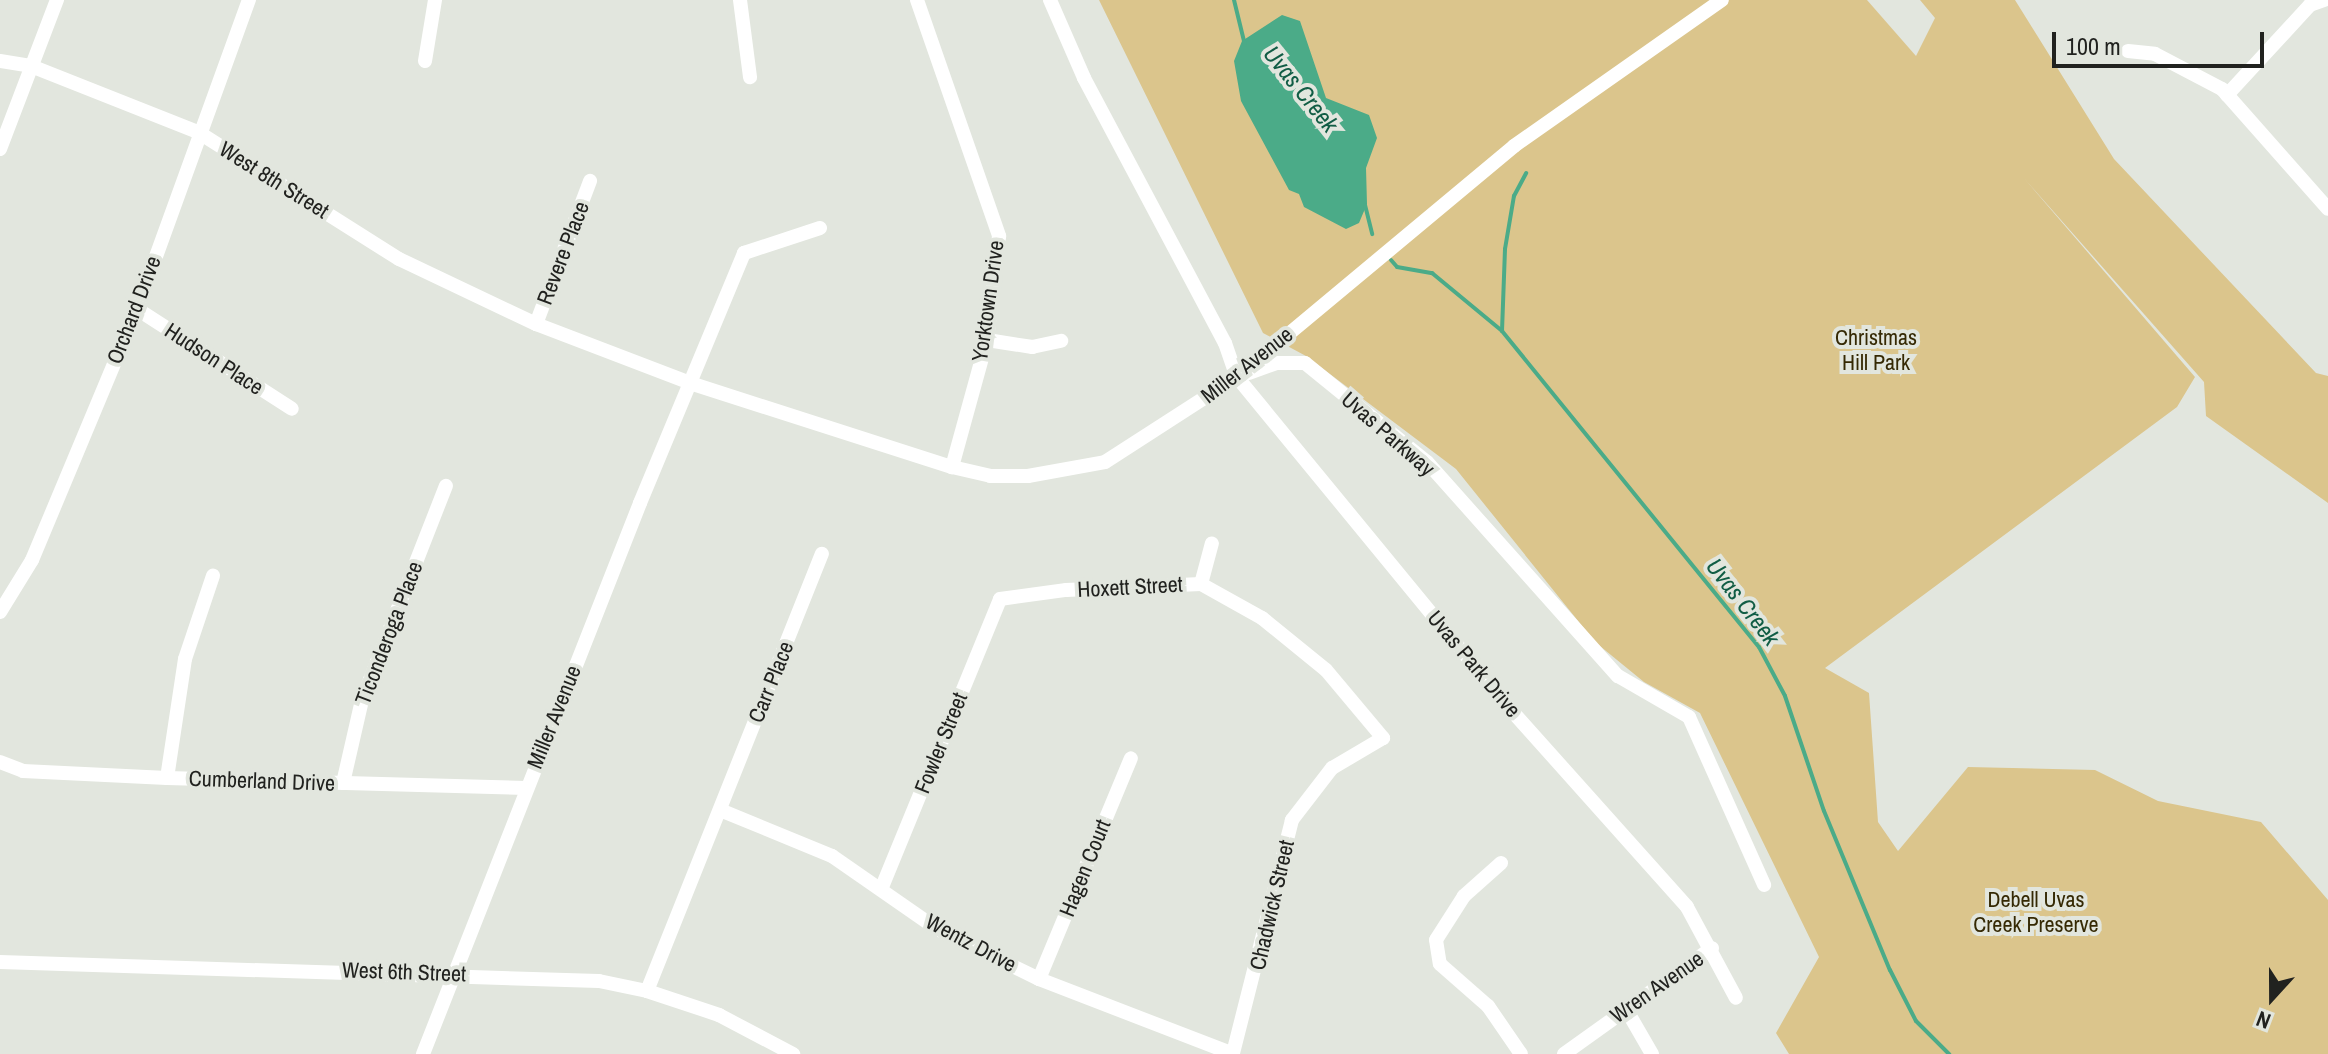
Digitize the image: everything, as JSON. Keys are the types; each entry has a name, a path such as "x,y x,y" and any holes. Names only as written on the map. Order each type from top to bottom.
{"street":[{"path":"0,149 57,0"},
{"name":"Orchard Drive","path":"0,612 32,560 137,309 198,132 249,0"},
{"path":"425,61 435,0"},
{"path":"740,0 750,77"},
{"name":"Yorktown Drive","path":"917,0 999,236 987,340 952,467"},
{"path":"1050,0 1084,78 1225,343 1237,377"},
{"name":"Miller Avenue","path":"536,324 693,384 952,467 990,476 1028,476 1105,462 1237,377 1514,146 1722,0"},
{"path":"2227,95 2310,5 2324,0"},
{"path":"2128,51 2155,54 2227,95 2325,199"},
{"name":"West 8th Street","path":"0,61 31,66 198,132 399,259 536,324"},
{"name":"Revere Place","path":"536,324 590,181"},
{"path":"693,384 744,253 820,228"},
{"name":"Hudson Place","path":"137,309 292,409"},
{"path":"987,340 1032,347 1061,341"},
{"name":"Uvas Parkway","path":"1237,377 1276,363 1305,363 1427,462 1618,676 1689,717 1764,885"},
{"name":"Uvas Park Drive","path":"1237,377 1503,701 1687,907 1712,948 1736,998"},
{"name":"Miller Avenue","path":"423,1054 526,788 693,384"},
{"name":"Ticonderoga Place","path":"343,783 362,700 446,486"},
{"path":"1201,584 1212,543"},
{"name":"Carr Place","path":"647,991 822,554"},
{"path":"167,778 185,659 213,576"},
{"name":"Hoxett Street","path":"1000,599 1066,590 1201,584 1262,618 1326,670 1383,738 1332,768"},
{"name":"Fowler Street","path":"882,887 1000,599"},
{"name":"Hagen Court","path":"1039,979 1131,758"},
{"name":"Cumberland Drive","path":"0,762 23,771 526,788"},
{"name":"Chadwick Street","path":"1233,1054 1292,820 1332,768"},
{"name":"Wentz Drive","path":"720,810 832,856 882,887 937,929 1039,979 1233,1054"},
{"path":"1501,863 1464,896 1436,940 1440,964 1488,1006 1521,1054"},
{"name":"Wren Avenue","path":"1564,1054 1712,948"},
{"name":"West 6th Street","path":"0,962 456,973 599,981 647,991 754,1030 793,1054"},
{"path":"1626,1009 1652,1054"}],"green space":[{"path":"1099,0 1867,0 1916,56 1935,18 1920,0 2015,0 2114,159 2316,373 2328,376 2328,503 2206,416 2204,382 2023,177 2195,377 2177,407 1825,668 1869,693 1878,822 1898,851 1968,767 2095,770 2158,801 2261,822 2328,900 2328,1054 1789,1054 1776,1033 1819,957 1700,713 1644,682 1595,642 1456,469 1306,356 1263,333"}],"water":[{"path":"1282,15 1300,21 1326,98 1369,115 1377,138 1366,168 1367,204 1359,223 1346,229 1304,207 1299,194 1289,190 1241,101 1234,61 1242,41"}],"waterway":[{"name":"Uvas Creek","path":"1234,0 1245,45"},
{"path":"1502,331 1505,249 1514,196 1526,173"},
{"name":"Uvas Creek","path":"1365,205 1372,234"},
{"name":"Uvas Creek","path":"1391,260 1397,267 1432,273 1502,331 1759,647 1785,696 1824,811 1890,970 1916,1021 1949,1054"}],"park label":[{"name":"Christmas Hill Park","path":"1876,350"},
{"name":"Debell Uvas Creek Preserve","path":"2036,912"}]}
